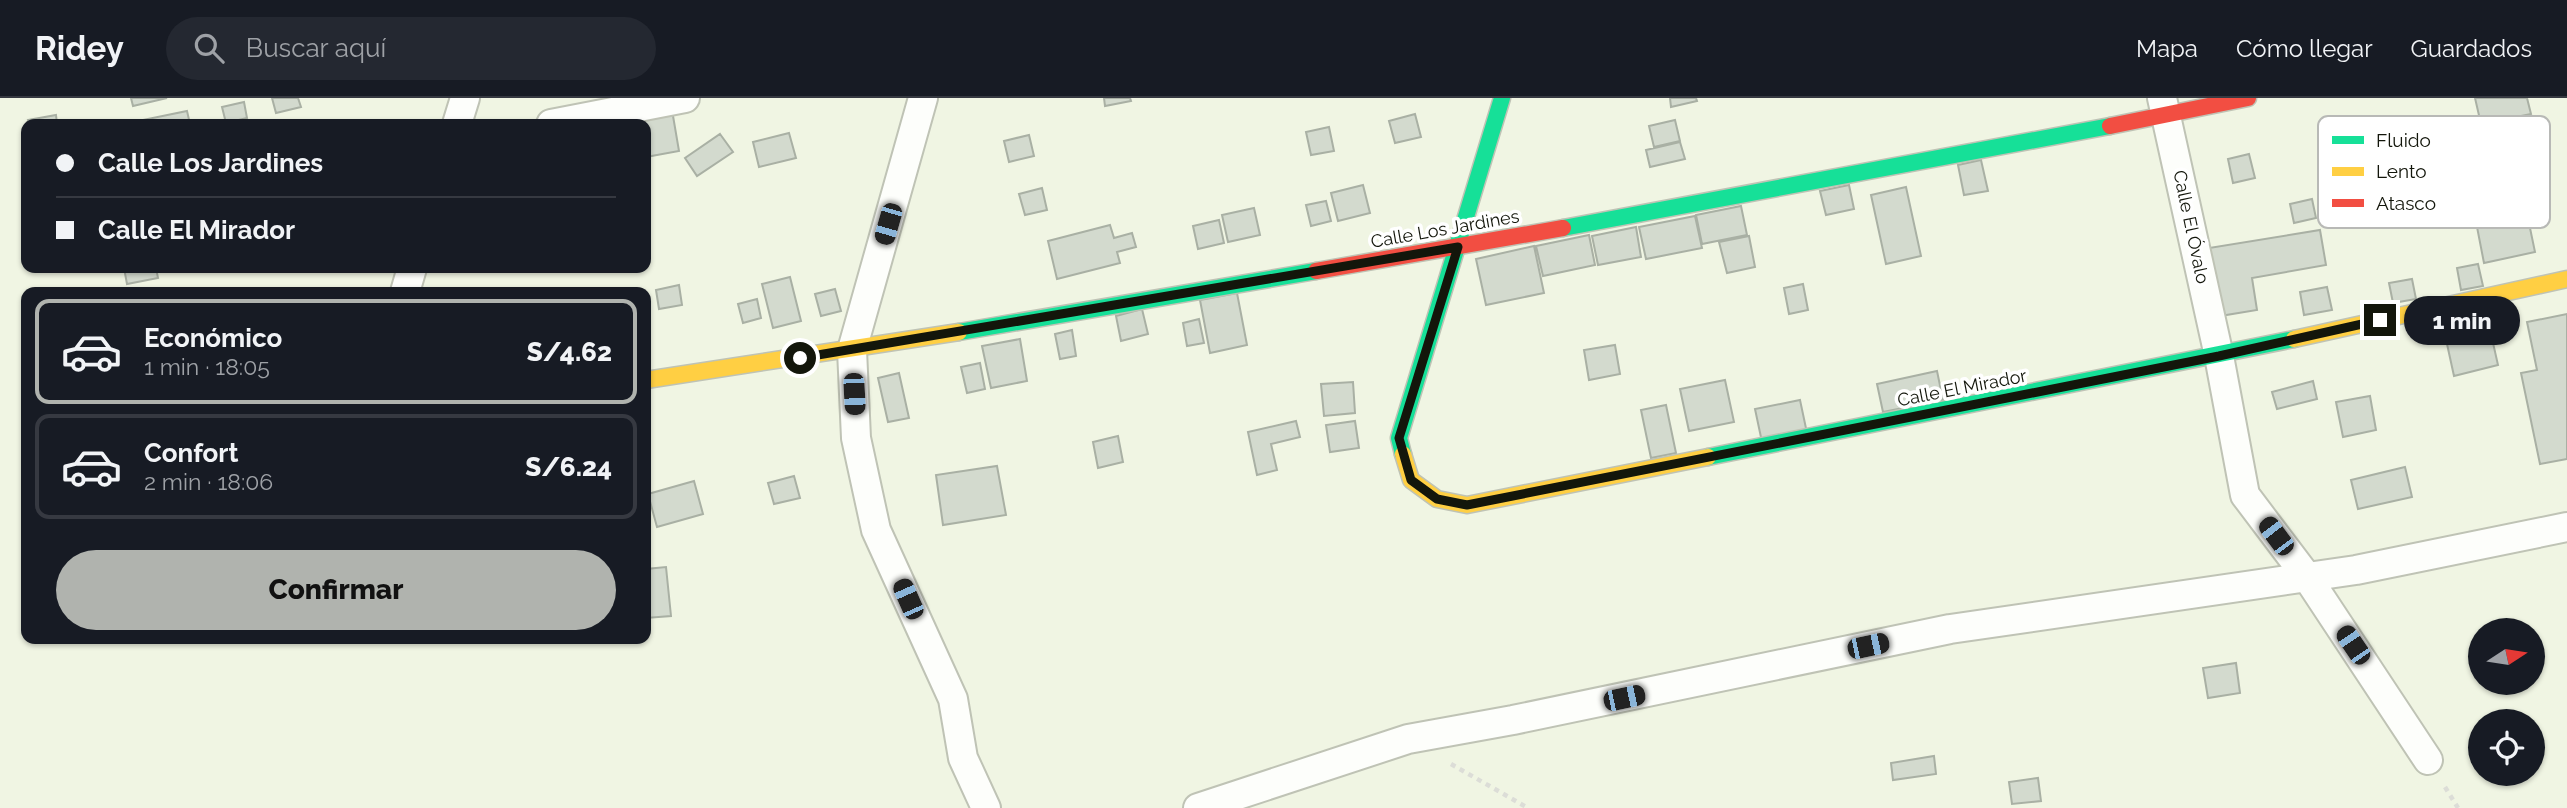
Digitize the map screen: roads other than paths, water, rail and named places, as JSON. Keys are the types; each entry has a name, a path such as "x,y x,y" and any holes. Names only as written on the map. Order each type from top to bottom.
{"street":[{"path":"459,119 465,98"},
{"path":"577,119 685,98"},
{"path":"923,98 852,350 856,438 877,530 953,699 962,758 986,808"},
{"path":"1458,247 1502,98"},
{"name":"Calle Los Jardines","path":"651,379 852,350 1458,247 2164,107 2248,98"},
{"name":"Calle El Óvalo","path":"2164,107 2219,356 2245,495 2307,577 2428,760"},
{"name":"Calle El Mirador","path":"1458,247 1399,438 1411,480 1437,499 1467,505 2219,356 2567,279"},
{"path":"1198,808 1408,739 1513,720 1950,629 2356,570 2567,527"}]}
